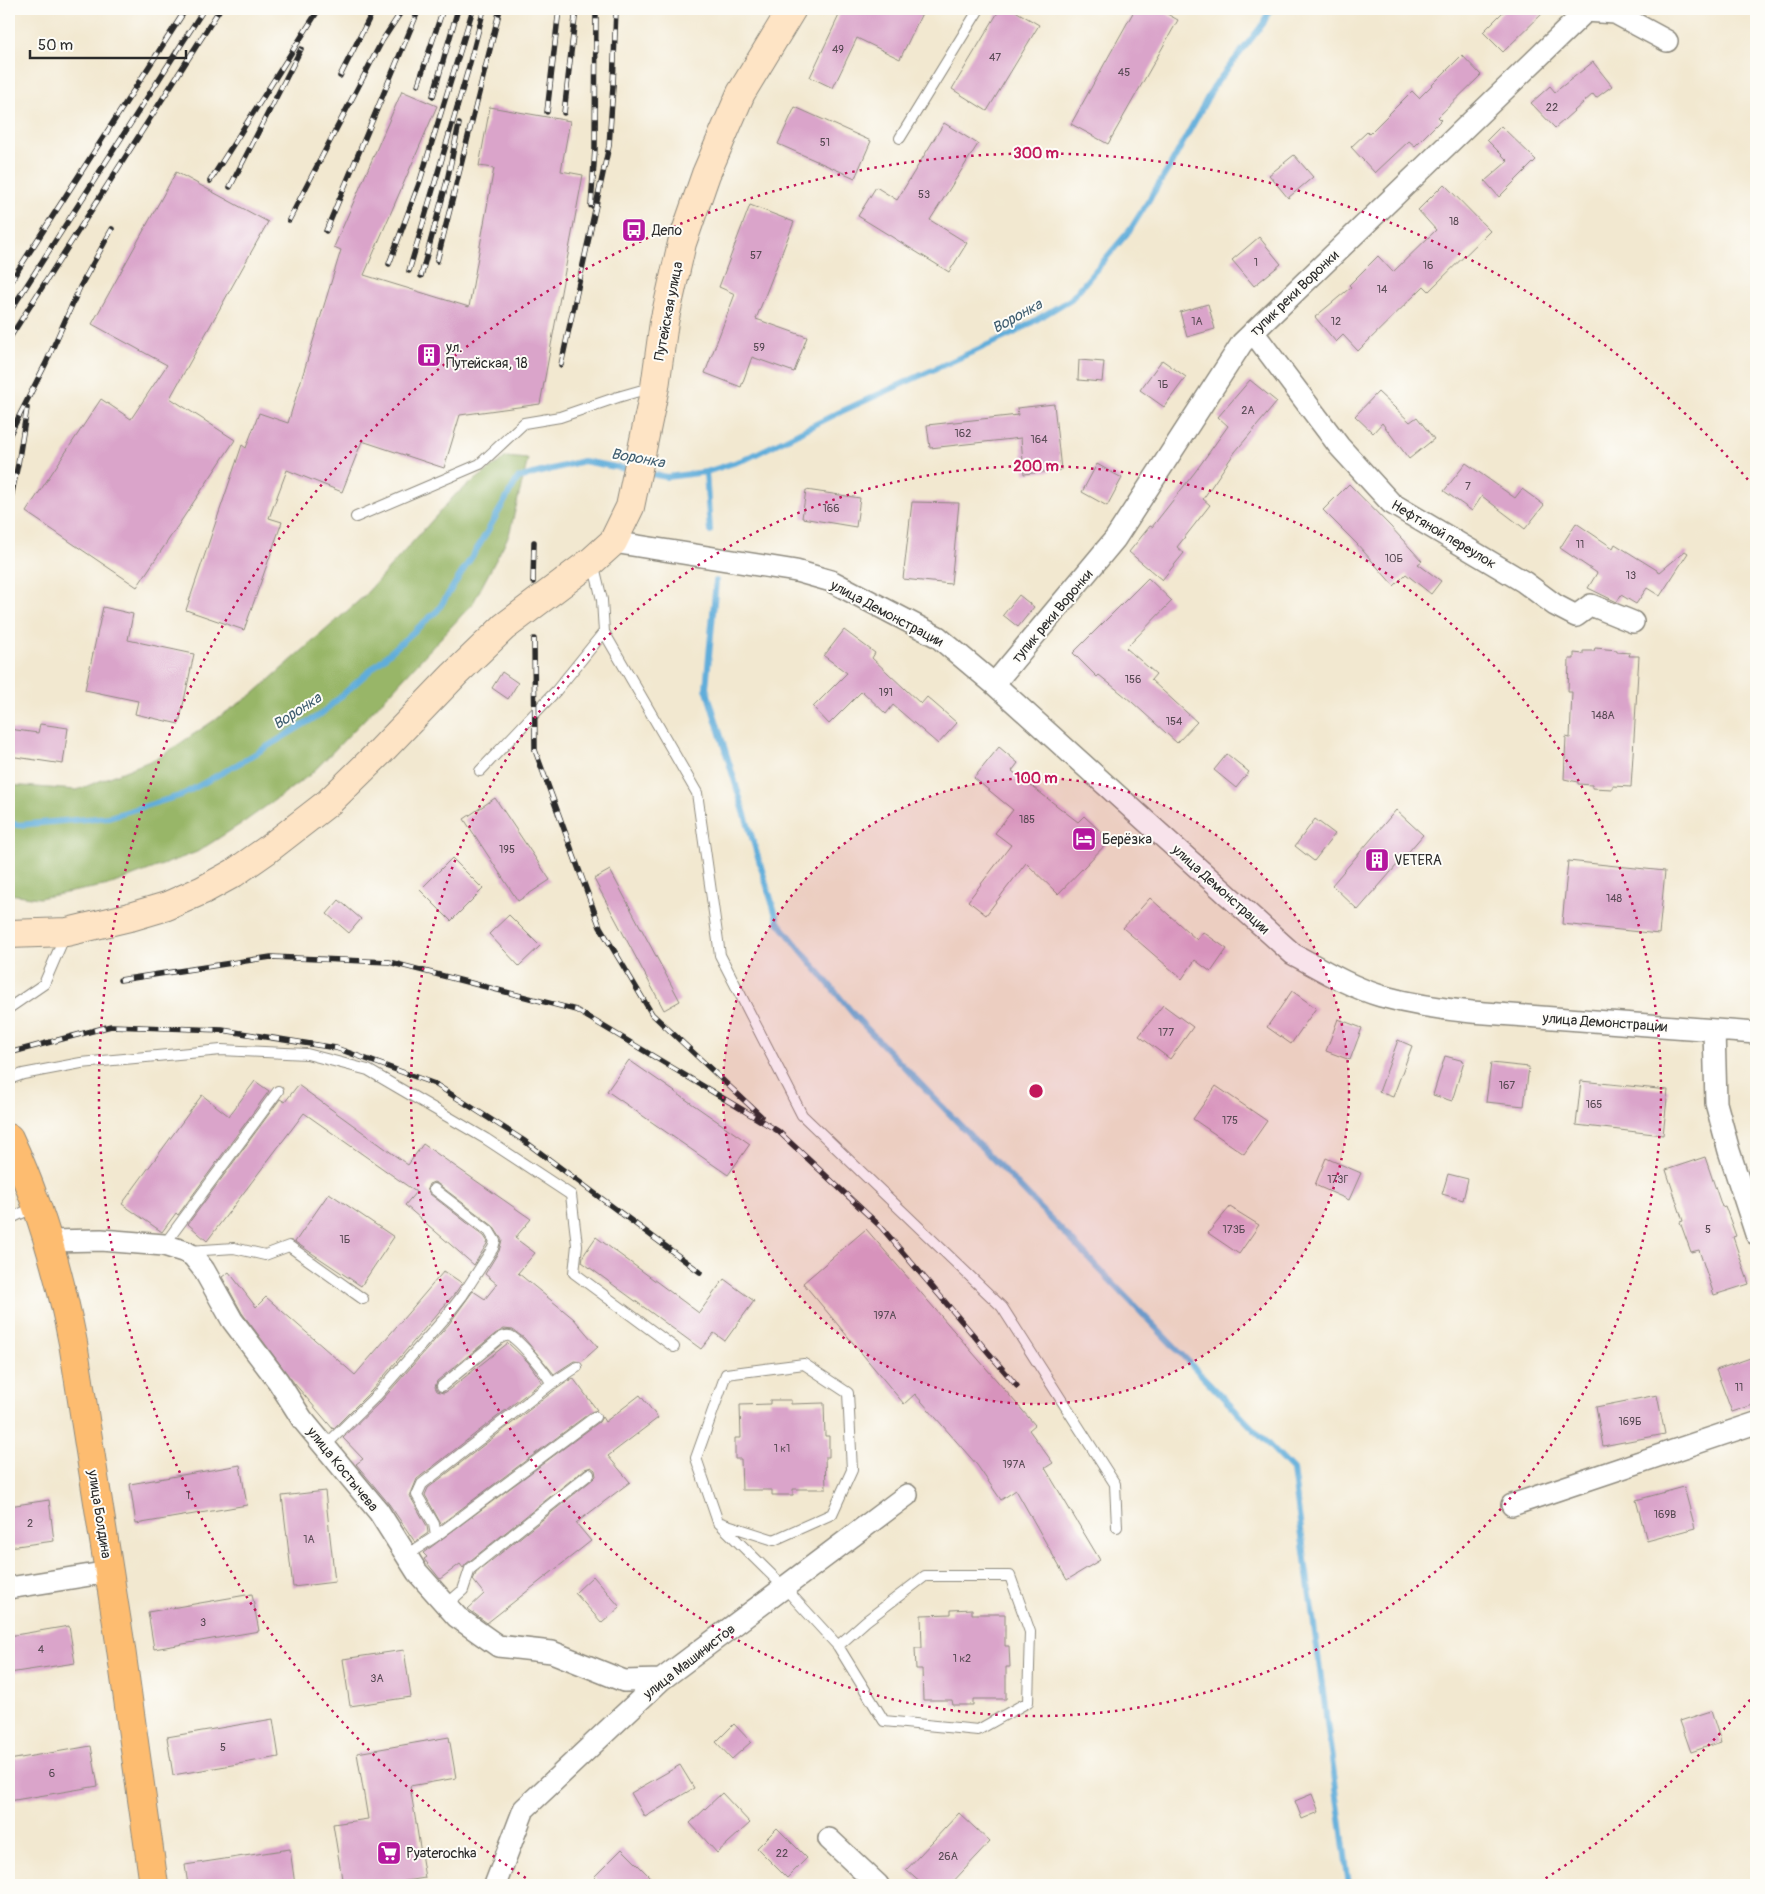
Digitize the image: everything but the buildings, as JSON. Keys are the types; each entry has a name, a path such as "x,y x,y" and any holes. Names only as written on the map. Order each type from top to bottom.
{"main road":[{"name":"улица Болдина","path":"12,1144 38,1205 50,1241 64,1295 109,1572 154,1885"}],"street":[{"name":"Путейская улица","path":"67,932 167,906 211,886 267,850 328,802 504,627 593,560 612,542 630,507 646,437 664,322 682,243 706,174 742,93 792,9"},
{"name":"тупик реки Воронки","path":"994,684 1115,538 1242,343 1586,11 1615,12 1667,41"},
{"name":"Нефтяной переулок","path":"1253,332 1339,446 1391,503 1524,582 1555,605 1576,616 1591,605 1633,622"},
{"name":"улица Демонстрации","path":"612,542 796,570 831,581 938,637 994,684 1293,954 1332,976 1380,995 1442,1008 1472,1012 1756,1033"},
{"path":"9,934 67,932"},
{"path":"1714,1030 1716,1103 1729,1151 1756,1234"},
{"name":"улица Костычева","path":"50,1241 102,1240 164,1246 186,1252 199,1261 232,1320 278,1381 302,1419 379,1512 417,1572 457,1617 498,1646 552,1652 624,1681 661,1680"},
{"path":"1512,1505 1756,1422"},
{"name":"улица Машинистов","path":"495,1885 524,1809 661,1680 907,1495"},
{"path":"9,1588 109,1572"},
{"path":"829,1839 878,1885"}],"lane":[{"path":"900,138 979,9"},
{"path":"356,517 480,464 524,423 560,417 655,386"},
{"path":"593,560 602,600 604,632 697,793 720,955 802,1115 1002,1307 1115,1484 1118,1527"},
{"path":"480,771 556,691 604,632"},
{"path":"9,1008 44,984 67,932"},
{"path":"9,1079 23,1074 81,1063 222,1050 307,1054 368,1070 486,1139 571,1195 577,1245 574,1273 674,1347"},
{"path":"164,1246 278,1091"},
{"path":"325,1446 377,1395 444,1319 462,1296 493,1248 495,1241 489,1231 434,1189"},
{"path":"9,1219 38,1205"},
{"path":"186,1252 234,1248 265,1254 289,1246 363,1299"},
{"path":"442,1386 499,1339 506,1336 513,1337 519,1343 548,1376 551,1384"},
{"path":"718,1522 774,1540 832,1514 852,1470 848,1393 804,1364 726,1374 696,1458 718,1522 784,1587 838,1646 884,1721 978,1730 1028,1702 1030,1632 1010,1576 925,1576 866,1621 838,1646"},
{"path":"436,1536 434,1524 418,1495 422,1484 551,1384 577,1367"},
{"path":"407,1555 436,1536 595,1417"},
{"path":"446,1605 463,1590 470,1569 589,1474"}],"green space":[{"path":"506,457 528,459 509,535 473,603 390,693 311,774 244,822 197,852 109,885 39,898 9,894 9,785 77,790 160,757 253,694 363,597 455,495"}],"waterway":[{"name":"Воронка","path":"645,473 667,477 706,472 746,459 840,412 1014,333 1071,299 1130,230 1169,168 1214,86 1263,24 1270,9"},
{"name":"Воронка","path":"9,823 18,825 109,817 182,795 245,760 321,714 438,610 480,544 518,478 583,461 632,470"},
{"path":"706,472 710,531"},
{"path":"716,581 706,688 778,922 855,1016 1293,1470 1349,1885"}],"railway":[{"path":"9,284 186,9"},
{"path":"9,313 204,9"},
{"path":"9,339 220,9"},
{"path":"210,181 319,9"},
{"path":"340,76 374,9"},
{"path":"289,220 382,41 403,9"},
{"path":"326,231 419,9"},
{"path":"418,85 443,9"},
{"path":"433,96 458,9"},
{"path":"389,264 420,181 473,9"},
{"path":"409,271 484,9"},
{"path":"437,261 500,9"},
{"path":"547,112 559,9"},
{"path":"564,113 576,9"},
{"path":"591,206 595,149 596,9"},
{"path":"561,365 609,146 616,9"},
{"path":"230,187 301,49"},
{"path":"421,276 447,181 459,124"},
{"path":"9,436 46,363 80,287 112,229"},
{"path":"9,507 27,408"},
{"path":"533,582 534,542"},
{"path":"534,639 535,750 600,927 652,1014 761,1116"},
{"path":"120,980 271,957 389,962 576,1010 778,1131 881,1227 1017,1386"},
{"path":"9,1053 111,1026 222,1030 336,1048 435,1084 523,1140 700,1272"}],"place":[{"name":"Депо","path":"634,230"},
{"name":"ул. Путейская, 18","path":"429,355"},
{"name":"Берёзка","path":"1084,839"},
{"name":"VETERA","path":"1377,860"},
{"name":"Pyaterochka","path":"389,1853"}]}
